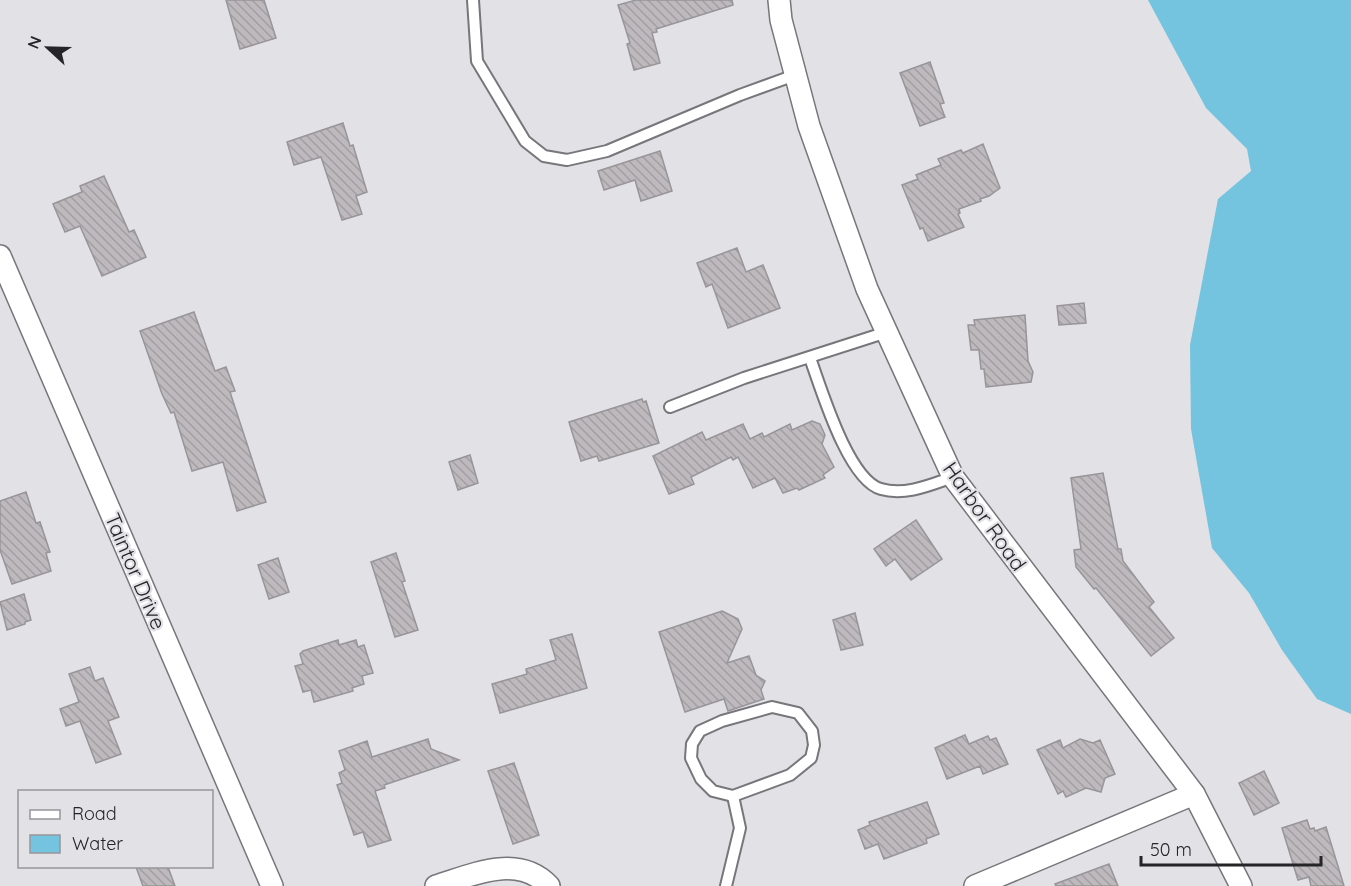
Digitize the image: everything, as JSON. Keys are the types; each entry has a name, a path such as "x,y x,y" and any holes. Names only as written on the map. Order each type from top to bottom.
{"street":[{"name":"Harbor Road","path":"779,0 781,20 809,126 867,289 953,477 1194,794 1241,886"},
{"name":"Taintor Drive","path":"0,255 272,886"},
{"path":"975,886 1194,794"},
{"path":"436,886 486,870 515,869 539,877 549,886"}],"lane":[{"path":"473,0 477,61 525,141 544,156 567,160 607,152 740,95 795,75"},
{"path":"670,406 744,378 887,332"},
{"path":"810,358 836,431 860,472 879,489 901,492 953,477"},
{"path":"772,707 798,714 812,731 814,745 811,758 790,775 733,796 713,791 701,779 691,758 692,744 700,731 723,721 772,707"},
{"path":"726,886 740,828 733,796"}],"water":[{"path":"1148,0 1351,0 1351,714 1317,699 1282,650 1249,593 1212,548 1191,429 1190,345 1218,199 1251,171 1247,149 1206,108"}],"building":[{"path":"226,0 264,0 276,38 240,49"},
{"path":"636,0 732,0 733,5 656,29 657,32 652,33 660,63 634,70 627,44 630,43 618,5"},
{"path":"930,62 944,103 940,104 945,117 920,126 900,73"},
{"path":"343,123 350,146 353,145 367,192 356,196 362,214 342,220 321,157 294,165 287,142"},
{"path":"983,144 1000,188 980,199 981,201 959,209 958,214 964,227 928,241 923,228 920,229 902,185 918,179 916,175 941,165 938,159 961,150 963,153"},
{"path":"660,151 672,191 641,201 635,180 604,190 598,171"},
{"path":"104,176 129,232 134,230 146,257 102,276 80,226 65,232 53,204 82,192 80,186"},
{"path":"737,248 746,272 763,265 780,308 728,328 712,284 706,287 697,263"},
{"path":"1084,303 1086,323 1059,325 1057,306"},
{"path":"194,312 215,371 226,367 235,391 230,392 266,502 237,511 223,462 192,471 174,412 171,413 162,394 140,331"},
{"path":"1025,315 1028,361 1033,372 1031,382 986,387 979,350 971,350 968,325 975,325 974,320"},
{"path":"642,399 643,402 646,401 659,443 599,461 597,456 581,461 569,422"},
{"path":"812,421 820,424 825,435 822,444 834,467 823,475 825,478 799,490 797,488 783,493 775,478 753,488 738,457 733,460 731,457 691,477 694,484 669,494 653,456 702,432 706,440 743,424 750,439 762,433 764,437 790,424 792,430"},
{"path":"470,455 478,483 458,490 449,462"},
{"path":"1103,473 1118,549 1121,549 1123,561 1154,602 1149,607 1174,638 1151,656 1076,567 1074,550 1081,549 1071,478"},
{"path":"26,492 36,523 40,522 50,552 46,553 51,571 12,584 0,550 0,501"},
{"path":"916,520 942,559 911,580 895,559 886,566 874,549"},
{"path":"396,553 405,581 402,582 418,630 395,637 371,562"},
{"path":"278,558 289,592 269,599 258,565"},
{"path":"24,594 31,620 7,630 0,602"},
{"path":"722,611 738,619 742,629 727,663 749,656 756,675 765,681 761,690 764,699 728,711 724,699 685,712 659,632"},
{"path":"855,613 863,645 841,650 833,620"},
{"path":"572,634 587,688 500,713 492,684 527,674 526,669 556,660 550,640"},
{"path":"338,640 339,645 356,640 358,647 364,645 373,673 362,676 364,684 352,688 353,691 314,702 311,690 303,692 295,666 303,664 300,654 303,651"},
{"path":"90,667 95,681 103,678 119,717 108,721 121,754 96,763 80,721 66,726 60,709 79,702 69,674"},
{"path":"965,735 969,744 988,736 990,740 996,738 1008,764 983,774 980,766 947,779 935,748"},
{"path":"428,739 431,749 459,760 384,785 385,788 375,791 391,840 368,847 363,832 354,835 337,785 342,783 339,773 345,770 339,751 367,741 372,757"},
{"path":"1080,739 1093,743 1100,740 1115,774 1105,778 1101,792 1086,788 1066,797 1063,791 1058,794 1037,750 1060,740 1063,748"},
{"path":"514,763 539,835 513,844 488,771"},
{"path":"1264,771 1279,803 1254,815 1239,783"},
{"path":"927,802 939,834 926,839 927,843 884,859 878,844 865,849 858,830 870,825 869,822"},
{"path":"1307,820 1310,829 1314,828 1315,831 1326,827 1344,886 1311,886 1309,877 1298,880 1282,828"},
{"path":"1109,864 1118,886 1056,886 1055,884"},
{"path":"136,868 168,868 175,886 143,886"}]}
